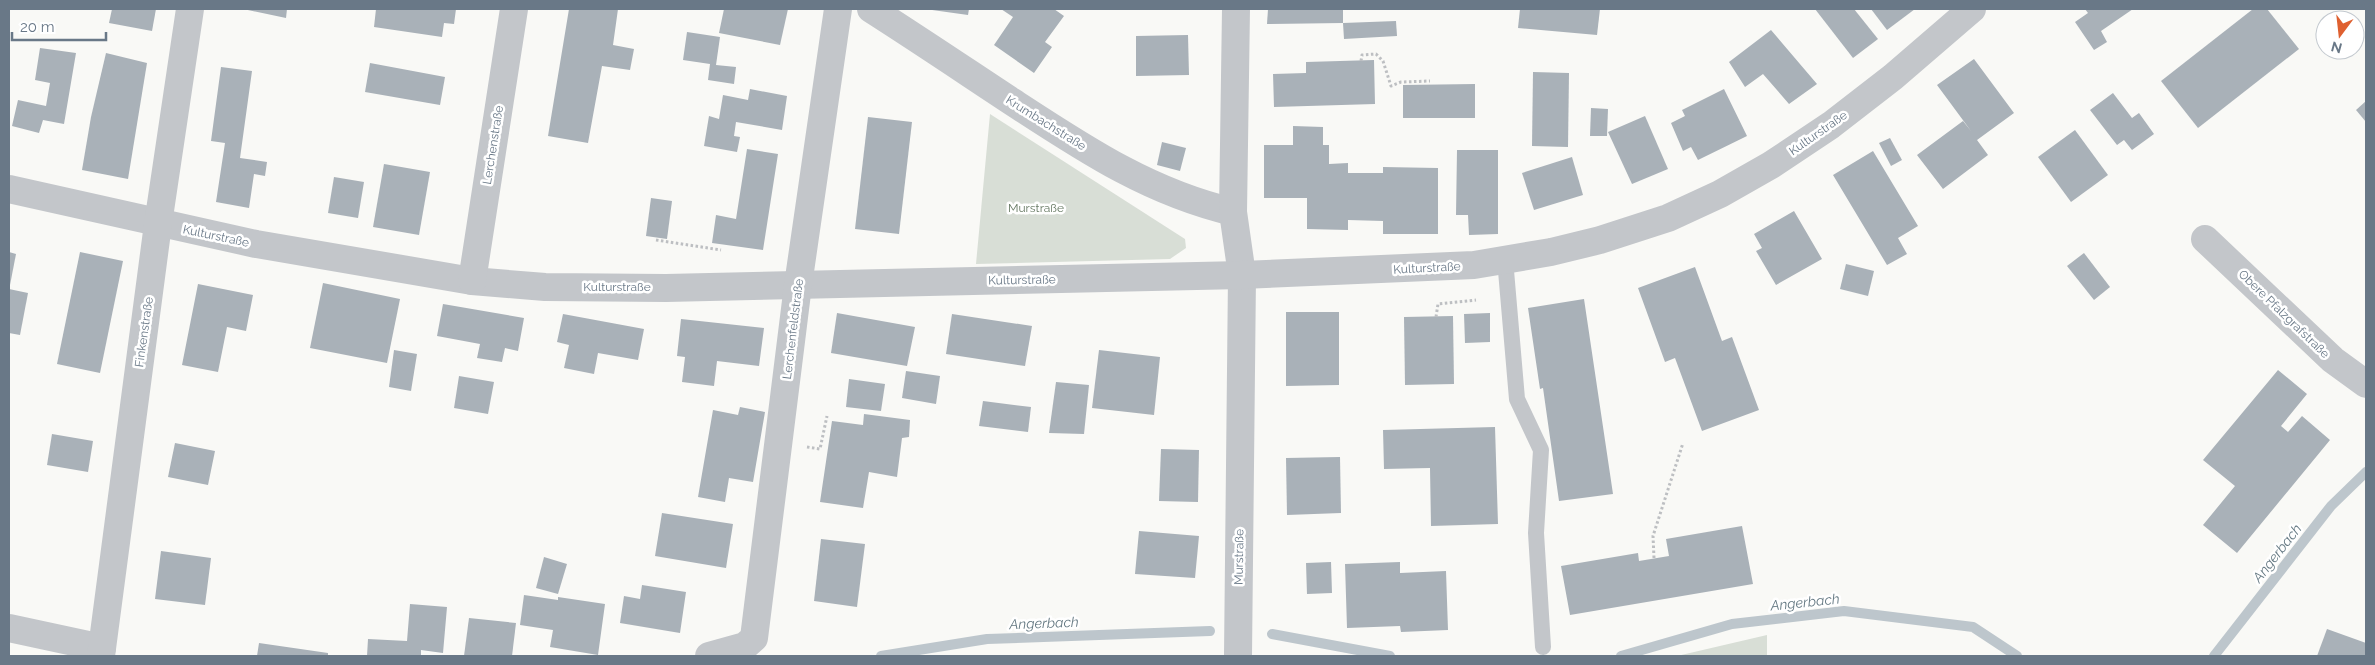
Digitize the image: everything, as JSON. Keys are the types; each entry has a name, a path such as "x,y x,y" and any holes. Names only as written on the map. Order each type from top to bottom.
{"street":[{"name":"Finkenstraße","path":"102,652 158,224 190,9"},
{"name":"Lerchenstraße","path":"472,281 514,9"},
{"name":"Lerchenfeldstraße","path":"709,656 745,646 754,638 798,285 838,9"},
{"name":"Krumbachstraße","path":"871,9 1044,123 1118,168 1176,196 1233,212"},
{"name":"Murstraße","path":"1236,9 1233,212 1242,275 1238,656"},
{"name":"Kulturstraße","path":"9,189 130,215 158,224 264,246 472,281 544,287 666,288 1242,275 1474,265 1551,252 1600,240 1668,218 1720,194 1772,165 1831,124 1893,77 1972,9"},
{"name":"Obere Pfalzgrafstraße","path":"2205,239 2333,360 2366,384"},
{"path":"9,628 102,652"}],"lane":[{"path":"1505,259 1517,400 1541,450 1536,533 1543,647"}],"path":[{"path":"1361,61 1362,55 1376,54 1383,61 1391,86 1401,82 1430,82"},
{"path":"656,240 721,250"},
{"path":"1436,316 1438,304 1476,300"},
{"path":"798,446 820,449 827,416"},
{"path":"1654,558 1653,536 1683,443"}],"green space":[{"name":"Murstraße","path":"990,114 1185,239 1186,248 1170,259 976,264"},
{"path":"1767,635 1767,656 1677,656"}],"building":[{"path":"112,9 156,9 152,31 109,23"},
{"path":"243,9 287,9 286,18"},
{"path":"376,9 456,9 454,24 444,23 442,37 374,27"},
{"path":"569,9 618,9 613,45 634,49 630,70 602,66 588,143 548,136"},
{"path":"724,9 788,9 780,45 719,33"},
{"path":"925,9 969,9 968,15"},
{"path":"1001,9 1054,9 1064,16 1045,42 1052,47 1034,73 994,45 1013,17"},
{"path":"1268,9 1343,9 1343,23 1267,24"},
{"path":"1520,9 1600,9 1597,35 1518,28"},
{"path":"1815,9 1854,9 1878,39 1853,58"},
{"path":"1871,9 1915,9 1887,30"},
{"path":"2085,9 2133,9 2101,31 2107,42 2094,50 2075,22 2088,13"},
{"path":"2253,9 2267,9 2299,49 2198,128 2161,81"},
{"path":"1396,21 1397,36 1344,39 1343,23"},
{"path":"1771,30 1817,84 1789,104 1763,74 1745,87 1729,62"},
{"path":"687,32 720,37 716,65 736,67 734,84 708,80 710,64 683,60"},
{"path":"1188,35 1189,75 1136,76 1136,36"},
{"path":"40,48 76,53 64,124 43,120 39,133 12,126 18,100 46,106 50,83 35,80"},
{"path":"106,53 147,63 128,179 82,170 91,117"},
{"path":"1974,59 2014,113 1977,140 1988,155 1943,189 1917,155 1963,121 1971,131 1937,85"},
{"path":"1374,60 1375,104 1274,107 1273,74 1306,73 1306,62"},
{"path":"370,63 445,77 440,105 365,92"},
{"path":"221,67 252,71 240,158 267,162 265,176 254,174 249,208 216,202 225,143 211,141"},
{"path":"1533,72 1569,73 1568,147 1532,146"},
{"path":"1475,84 1475,118 1403,118 1403,85"},
{"path":"750,89 787,96 782,130 736,122 734,136 740,137 737,152 704,146 709,116 719,119 723,95 748,100"},
{"path":"1724,89 1747,136 1698,160 1691,147 1683,151 1671,123 1685,116 1682,110"},
{"path":"2113,93 2132,118 2139,113 2154,134 2132,150 2124,140 2117,145 2090,110"},
{"path":"2366,101 2366,122 2356,110"},
{"path":"1591,108 1608,109 1607,136 1590,136"},
{"path":"1645,116 1668,169 1632,184 1608,132"},
{"path":"868,117 912,122 899,234 855,229"},
{"path":"1293,126 1323,127 1323,145 1329,145 1329,164 1348,163 1348,173 1383,173 1383,167 1438,168 1438,234 1383,234 1383,221 1348,220 1348,230 1307,229 1307,198 1264,198 1264,145 1293,145"},
{"path":"2075,130 2108,175 2071,202 2038,157"},
{"path":"1890,138 1902,160 1891,166 1879,143"},
{"path":"1162,142 1186,148 1180,171 1157,165"},
{"path":"747,149 778,154 763,250 712,243 716,215 736,219"},
{"path":"1457,150 1498,150 1498,234 1469,235 1468,215 1456,215"},
{"path":"1873,151 1918,226 1898,238 1907,254 1887,265 1833,175"},
{"path":"1572,157 1583,195 1534,210 1522,173"},
{"path":"384,164 430,172 419,235 373,227"},
{"path":"334,177 364,182 358,218 328,213"},
{"path":"651,198 672,201 667,239 646,236"},
{"path":"1794,211 1822,259 1776,285 1756,251 1762,248 1754,234"},
{"path":"9,252 16,254 10,285 9,285"},
{"path":"80,252 123,261 100,373 57,364"},
{"path":"2084,253 2110,287 2094,300 2067,266"},
{"path":"1846,264 1874,271 1868,296 1840,289"},
{"path":"1695,267 1722,341 1732,337 1759,410 1702,431 1675,358 1665,362 1638,288"},
{"path":"323,283 400,299 387,363 310,348"},
{"path":"198,284 253,295 246,331 227,327 218,372 182,365"},
{"path":"9,289 28,293 20,335 9,333"},
{"path":"1584,299 1613,494 1559,501 1543,388 1540,389 1528,308"},
{"path":"443,304 524,318 518,351 505,348 502,362 477,358 480,344 437,336"},
{"path":"1286,312 1339,312 1339,385 1286,386"},
{"path":"837,313 915,327 907,366 831,353"},
{"path":"1490,313 1490,342 1465,343 1464,314"},
{"path":"563,314 644,329 638,360 598,353 594,374 564,368 569,345 557,342"},
{"path":"952,314 1032,326 1025,366 946,354"},
{"path":"1453,316 1454,384 1405,385 1404,317"},
{"path":"681,319 764,328 759,366 717,361 714,386 682,382 685,357 677,356"},
{"path":"394,350 417,354 411,391 389,387"},
{"path":"1099,350 1160,357 1154,415 1092,408"},
{"path":"2278,370 2307,394 2281,426 2288,432 2302,416 2330,440 2237,553 2203,525 2235,486 2203,460"},
{"path":"906,371 940,376 936,404 902,398"},
{"path":"459,376 494,382 488,414 454,408"},
{"path":"849,379 885,384 881,411 846,407"},
{"path":"1056,382 1089,385 1084,434 1049,433"},
{"path":"983,401 1031,407 1028,432 979,426"},
{"path":"740,407 765,412 753,482 729,478 725,502 698,497 713,410 738,415"},
{"path":"864,414 910,420 909,437 902,438 897,477 869,472 863,508 820,502 832,421 863,425"},
{"path":"1495,427 1498,524 1431,526 1430,468 1384,469 1383,430"},
{"path":"52,434 93,441 88,472 47,465"},
{"path":"175,443 215,451 208,485 168,477"},
{"path":"1161,449 1199,450 1198,502 1159,501"},
{"path":"1340,457 1341,513 1287,515 1286,458"},
{"path":"662,513 733,524 726,568 655,556"},
{"path":"1742,526 1753,584 1570,615 1561,566 1638,553 1639,561 1669,556 1666,539"},
{"path":"1139,531 1199,536 1195,578 1135,574"},
{"path":"821,539 865,544 857,607 814,601"},
{"path":"161,551 211,558 205,605 155,599"},
{"path":"544,557 567,564 558,594 536,588"},
{"path":"1331,562 1332,593 1307,594 1306,563"},
{"path":"1400,562 1400,573 1446,571 1448,630 1401,632 1400,626 1347,628 1345,564"},
{"path":"642,585 686,592 680,633 620,623 624,596 640,599"},
{"path":"524,595 558,600 558,597 605,604 598,655 550,647 553,630 520,625"},
{"path":"410,604 447,607 443,653 421,650 421,656 367,656 368,639 407,641"},
{"path":"469,618 516,623 512,656 464,656"},
{"path":"2327,629 2366,643 2366,656 2317,656"},
{"path":"259,643 328,653 328,656 257,656"}],"waterway":[{"name":"Angerbach","path":"2214,656 2331,506 2366,472"},
{"name":"Angerbach","path":"1621,656 1732,624 1844,611 1973,627 2017,656"},
{"name":"Angerbach","path":"881,656 987,639 1210,631"},
{"name":"Angerbach","path":"1272,634 1390,656"}]}
